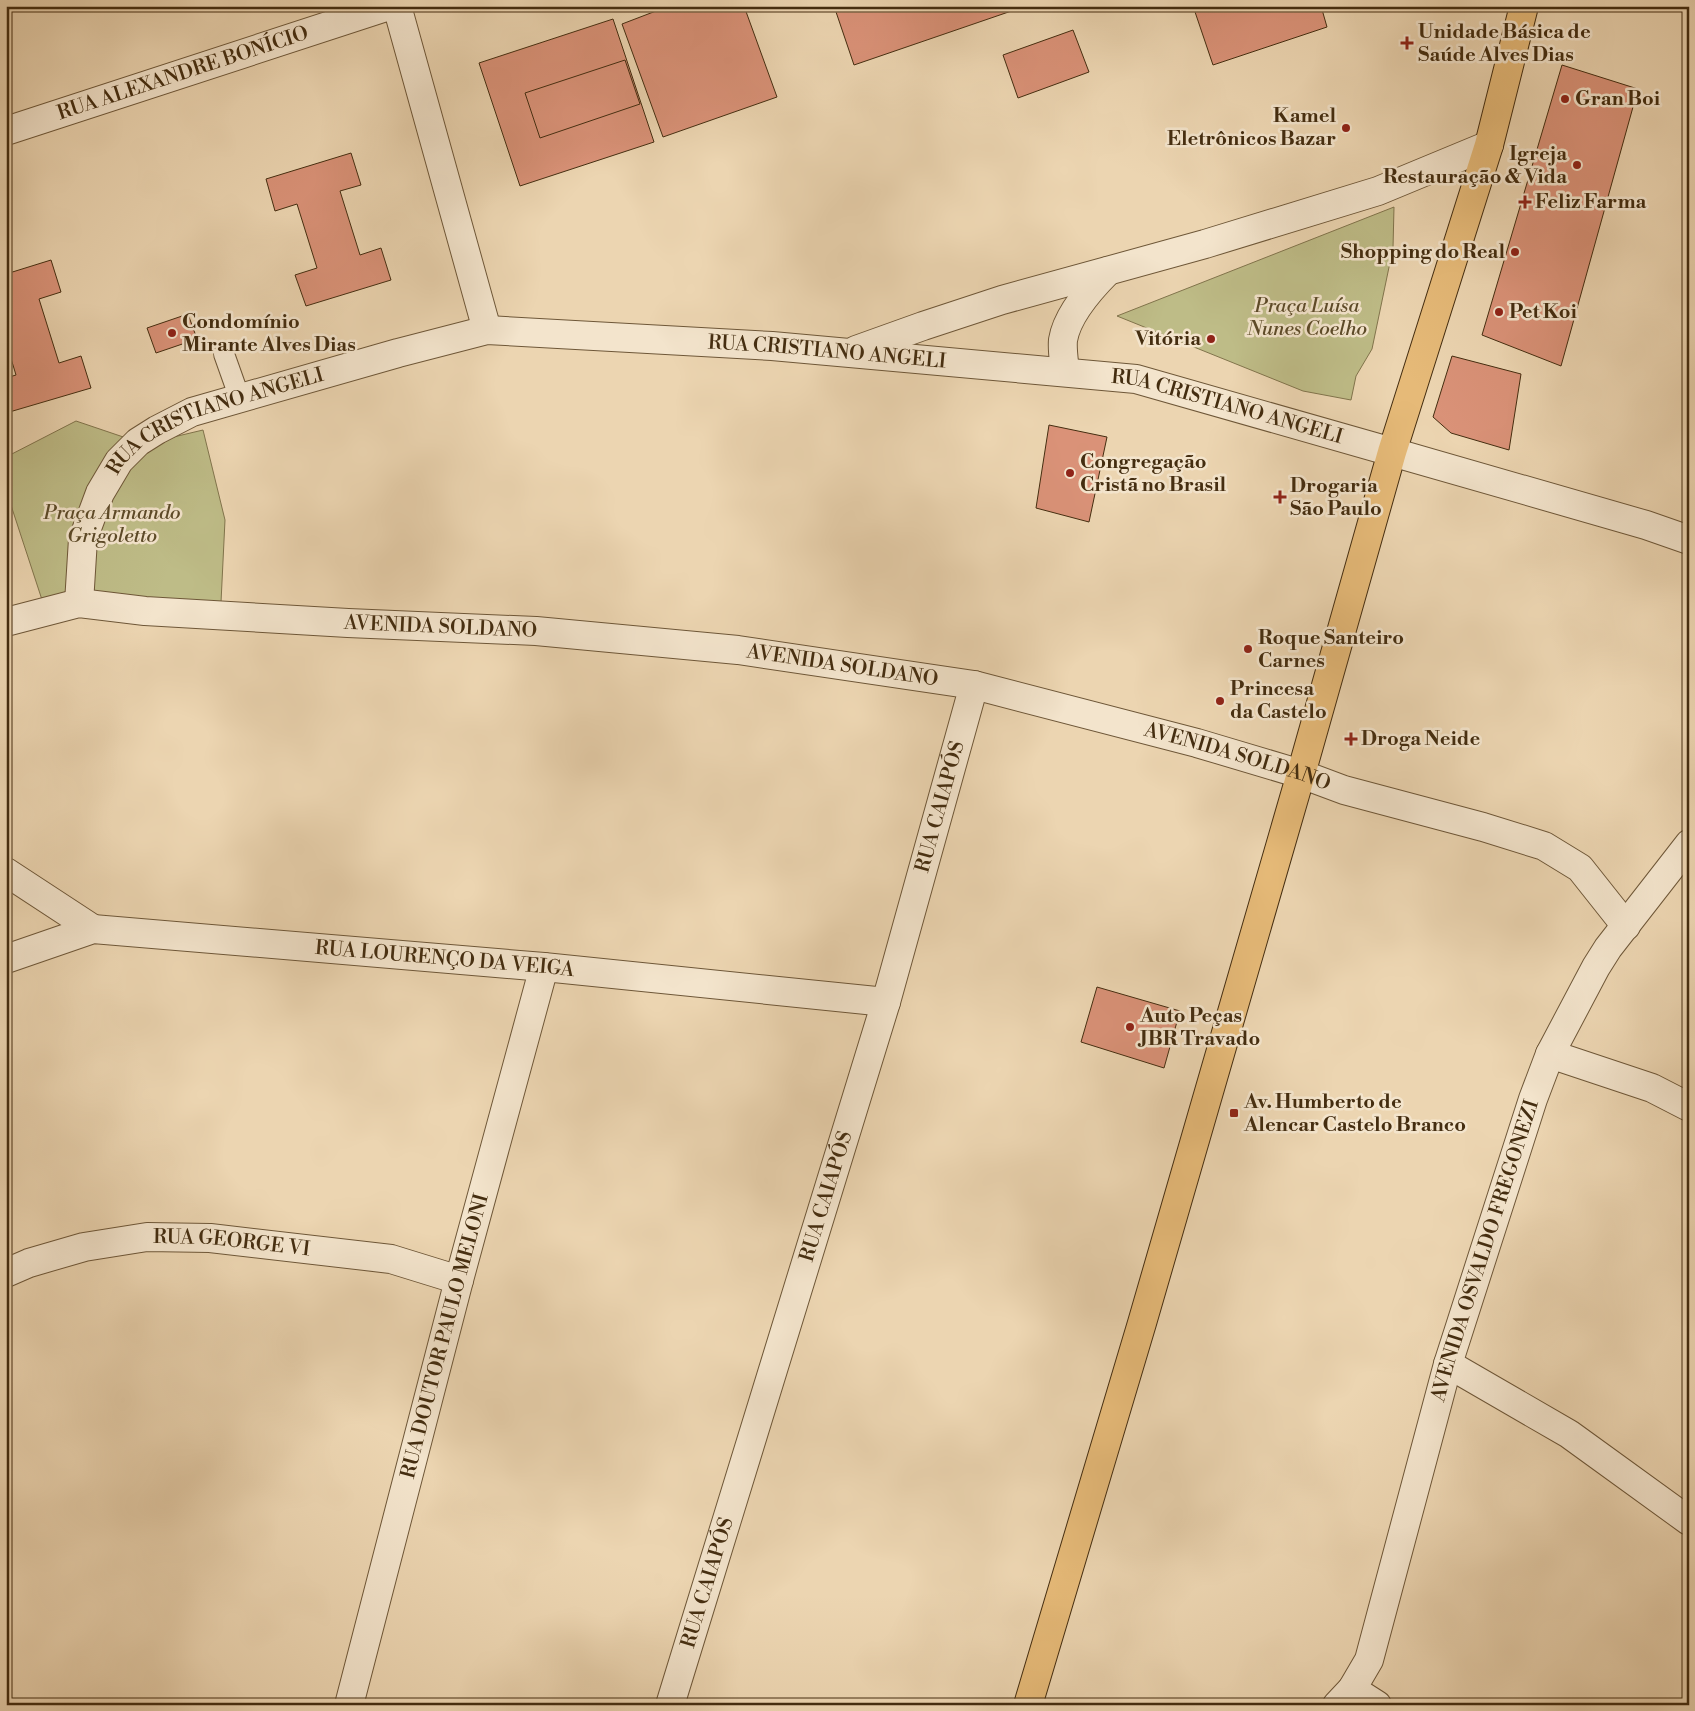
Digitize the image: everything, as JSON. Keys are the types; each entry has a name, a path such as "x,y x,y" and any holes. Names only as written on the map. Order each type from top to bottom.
{"main road":[{"path":"1028,1705 1139,1333 1392,452 1489,145 1524,6"}],"street":[{"name":"RUA ALEXANDRE BONÍCIO","path":"6,131 389,6"},
{"path":"397,6 487,330"},
{"path":"849,353 996,302 1206,244 1378,191 1489,145"},
{"path":"1065,371 1063,338 1079,304 1108,271"},
{"name":"RUA CRISTIANO ANGELI","path":"79,603 83,539 100,493 119,461 138,442 192,412 398,353 487,330 762,345 1065,371 1136,379 1646,525 1689,540"},
{"name":"AVENIDA SOLDANO","path":"6,622 79,603 145,611 536,631 738,650 974,685 1187,740 1301,774 1344,790 1483,827 1544,846 1580,868 1626,926"},
{"name":"RUA CAIAPÓS","path":"670,1705 886,1002 974,685"},
{"name":"AVENIDA OSVALDO FREGONEZI","path":"1344,1697 1370,1660 1448,1364 1533,1099 1550,1054 1608,948 1689,844"},
{"path":"6,872 93,929"},
{"name":"RUA LOURENÇO DA VEIGA","path":"6,959 93,929 544,967 886,1002"},
{"name":"RUA DOUTOR PAULO MELONI","path":"349,1705 459,1280 544,967"},
{"path":"1550,1054 1652,1088 1689,1107"},
{"name":"RUA GEORGE VI","path":"6,1273 28,1263 84,1247 147,1237 210,1238 391,1259 459,1280"},
{"path":"1448,1364 1569,1434 1689,1520"},
{"path":"1344,1697 1377,1705"}],"lane":[{"path":"224,354 240,399"}],"green space":[{"name":"Praça Luísa Nunes Coelho","path":"1394,207 1393,248 1372,349 1356,376 1351,400 1303,391 1117,316"},
{"name":"Praça Armando Grigoletto","path":"76,421 144,444 203,430 225,520 220,623 46,612 6,490 6,457"}],"building":[{"path":"669,6 744,6 777,97 663,137 622,24"},
{"path":"834,6 1026,6 854,65"},
{"path":"1193,6 1321,6 1327,27 1213,65"},
{"path":"613,19 654,142 520,186 479,63"},
{"path":"1073,30 1089,72 1018,98 1003,55"},
{"path":"625,60 640,104 540,138 525,93"},
{"path":"1562,65 1638,89 1561,366 1482,335"},
{"path":"351,153 361,185 340,191 360,255 381,248 391,280 306,306 295,275 317,268 297,204 275,211 266,179"},
{"path":"51,260 61,292 39,299 59,363 81,356 91,388 6,413 6,378 16,375 6,342 6,274"},
{"name":"Condomínio Mirante Alves Dias","path":"188,314 197,339 156,353 147,328"},
{"path":"1452,356 1521,374 1509,450 1451,433 1433,417"},
{"name":"Congregação Cristã no Brasil","path":"1049,425 1107,437 1089,522 1036,508"},
{"name":"Auto Peças JBR Travado","path":"1097,987 1180,1011 1164,1068 1081,1042"}],"place":[{"name":"Unidade Básica de Saúde Alves Dias","path":"1407,43"},
{"name":"Gran Boi","path":"1565,99"},
{"name":"Kamel Eletrônicos Bazar","path":"1346,128"},
{"name":"Igreja Restauração & Vida","path":"1577,165"},
{"name":"Feliz Farma","path":"1525,202"},
{"name":"Shopping do Real","path":"1515,252"},
{"name":"Pet Koi","path":"1499,312"},
{"name":"Condomínio Mirante Alves Dias","path":"172,333"},
{"name":"Vitória","path":"1211,339"},
{"name":"Congregação Cristã no Brasil","path":"1070,473"},
{"name":"Drogaria São Paulo","path":"1280,497"},
{"name":"Roque Santeiro Carnes","path":"1248,649"},
{"name":"Princesa da Castelo","path":"1220,701"},
{"name":"Droga Neide","path":"1351,739"},
{"name":"Auto Peças JBR Travado","path":"1130,1027"},
{"name":"Av. Humberto de Alencar Castelo Branco","path":"1234,1113"}]}
